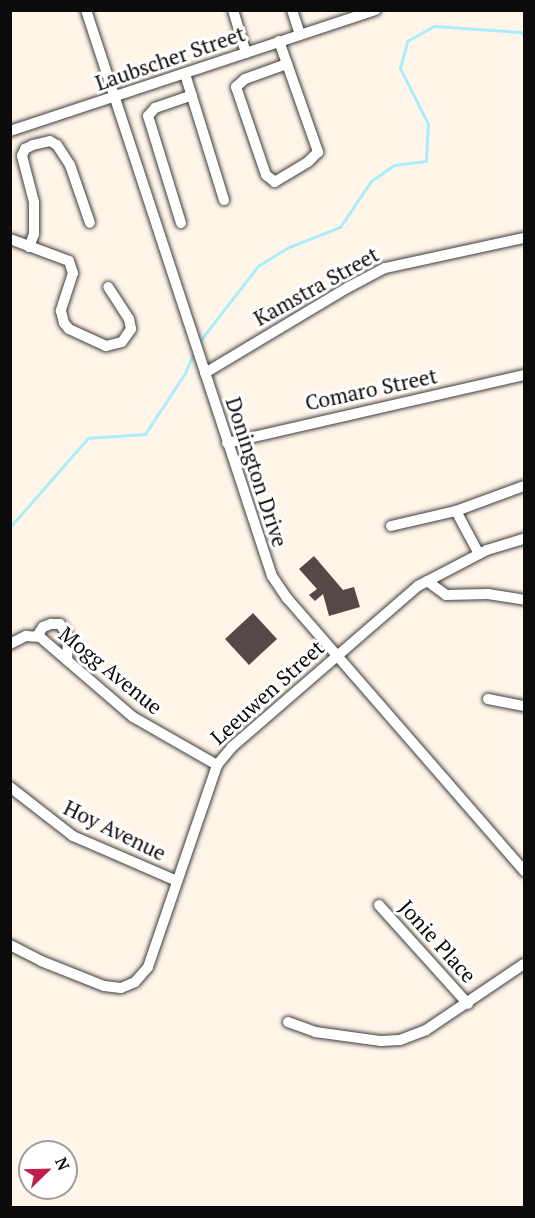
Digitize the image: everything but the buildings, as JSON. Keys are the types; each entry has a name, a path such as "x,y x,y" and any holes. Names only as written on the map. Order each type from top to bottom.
{"street":[{"name":"Donington Drive","path":"86,10 272,576 286,598 525,871"},
{"path":"233,10 246,53"},
{"path":"292,10 300,35"},
{"name":"Laubscher Street","path":"10,132 376,10"},
{"path":"279,41 318,152 313,159 274,182 266,175 236,87 245,79 287,64"},
{"path":"185,74 224,200"},
{"path":"181,223 148,116 155,108 192,96"},
{"path":"29,247 34,234 34,202 22,156 25,149 33,145 47,141 57,145 70,165 90,223"},
{"name":"Kamstra Street","path":"204,369 385,268 525,238"},
{"path":"10,239 71,264 72,273 61,311 62,320 69,328 106,346 122,342 131,329 129,319 108,287"},
{"name":"Comaro Street","path":"227,442 525,375"},
{"path":"391,526 456,511 525,486"},
{"path":"456,511 478,554"},
{"name":"Leeuwen Street","path":"10,945 69,973 109,987 131,985 142,977 148,967 217,765 243,736 399,600 427,581 478,554 525,539"},
{"path":"427,581 446,595 488,594 525,600"},
{"path":"37,636 43,627 60,624 68,636 67,660"},
{"name":"Mogg Avenue","path":"10,644 26,636 37,636 133,717 217,765"},
{"path":"488,699 525,706"},
{"name":"Hoy Avenue","path":"10,787 73,836 177,881"},
{"name":"Jonie Place","path":"379,905 468,1004"},
{"path":"288,1022 315,1032 381,1041 400,1040 426,1030 525,964"}],"waterway":[{"path":"199,342 258,266 289,247 340,227 371,181 394,165 426,161 428,124 400,68 407,41 434,26 524,34"},
{"path":"10,527 88,438 145,434 185,373 195,350"}]}
